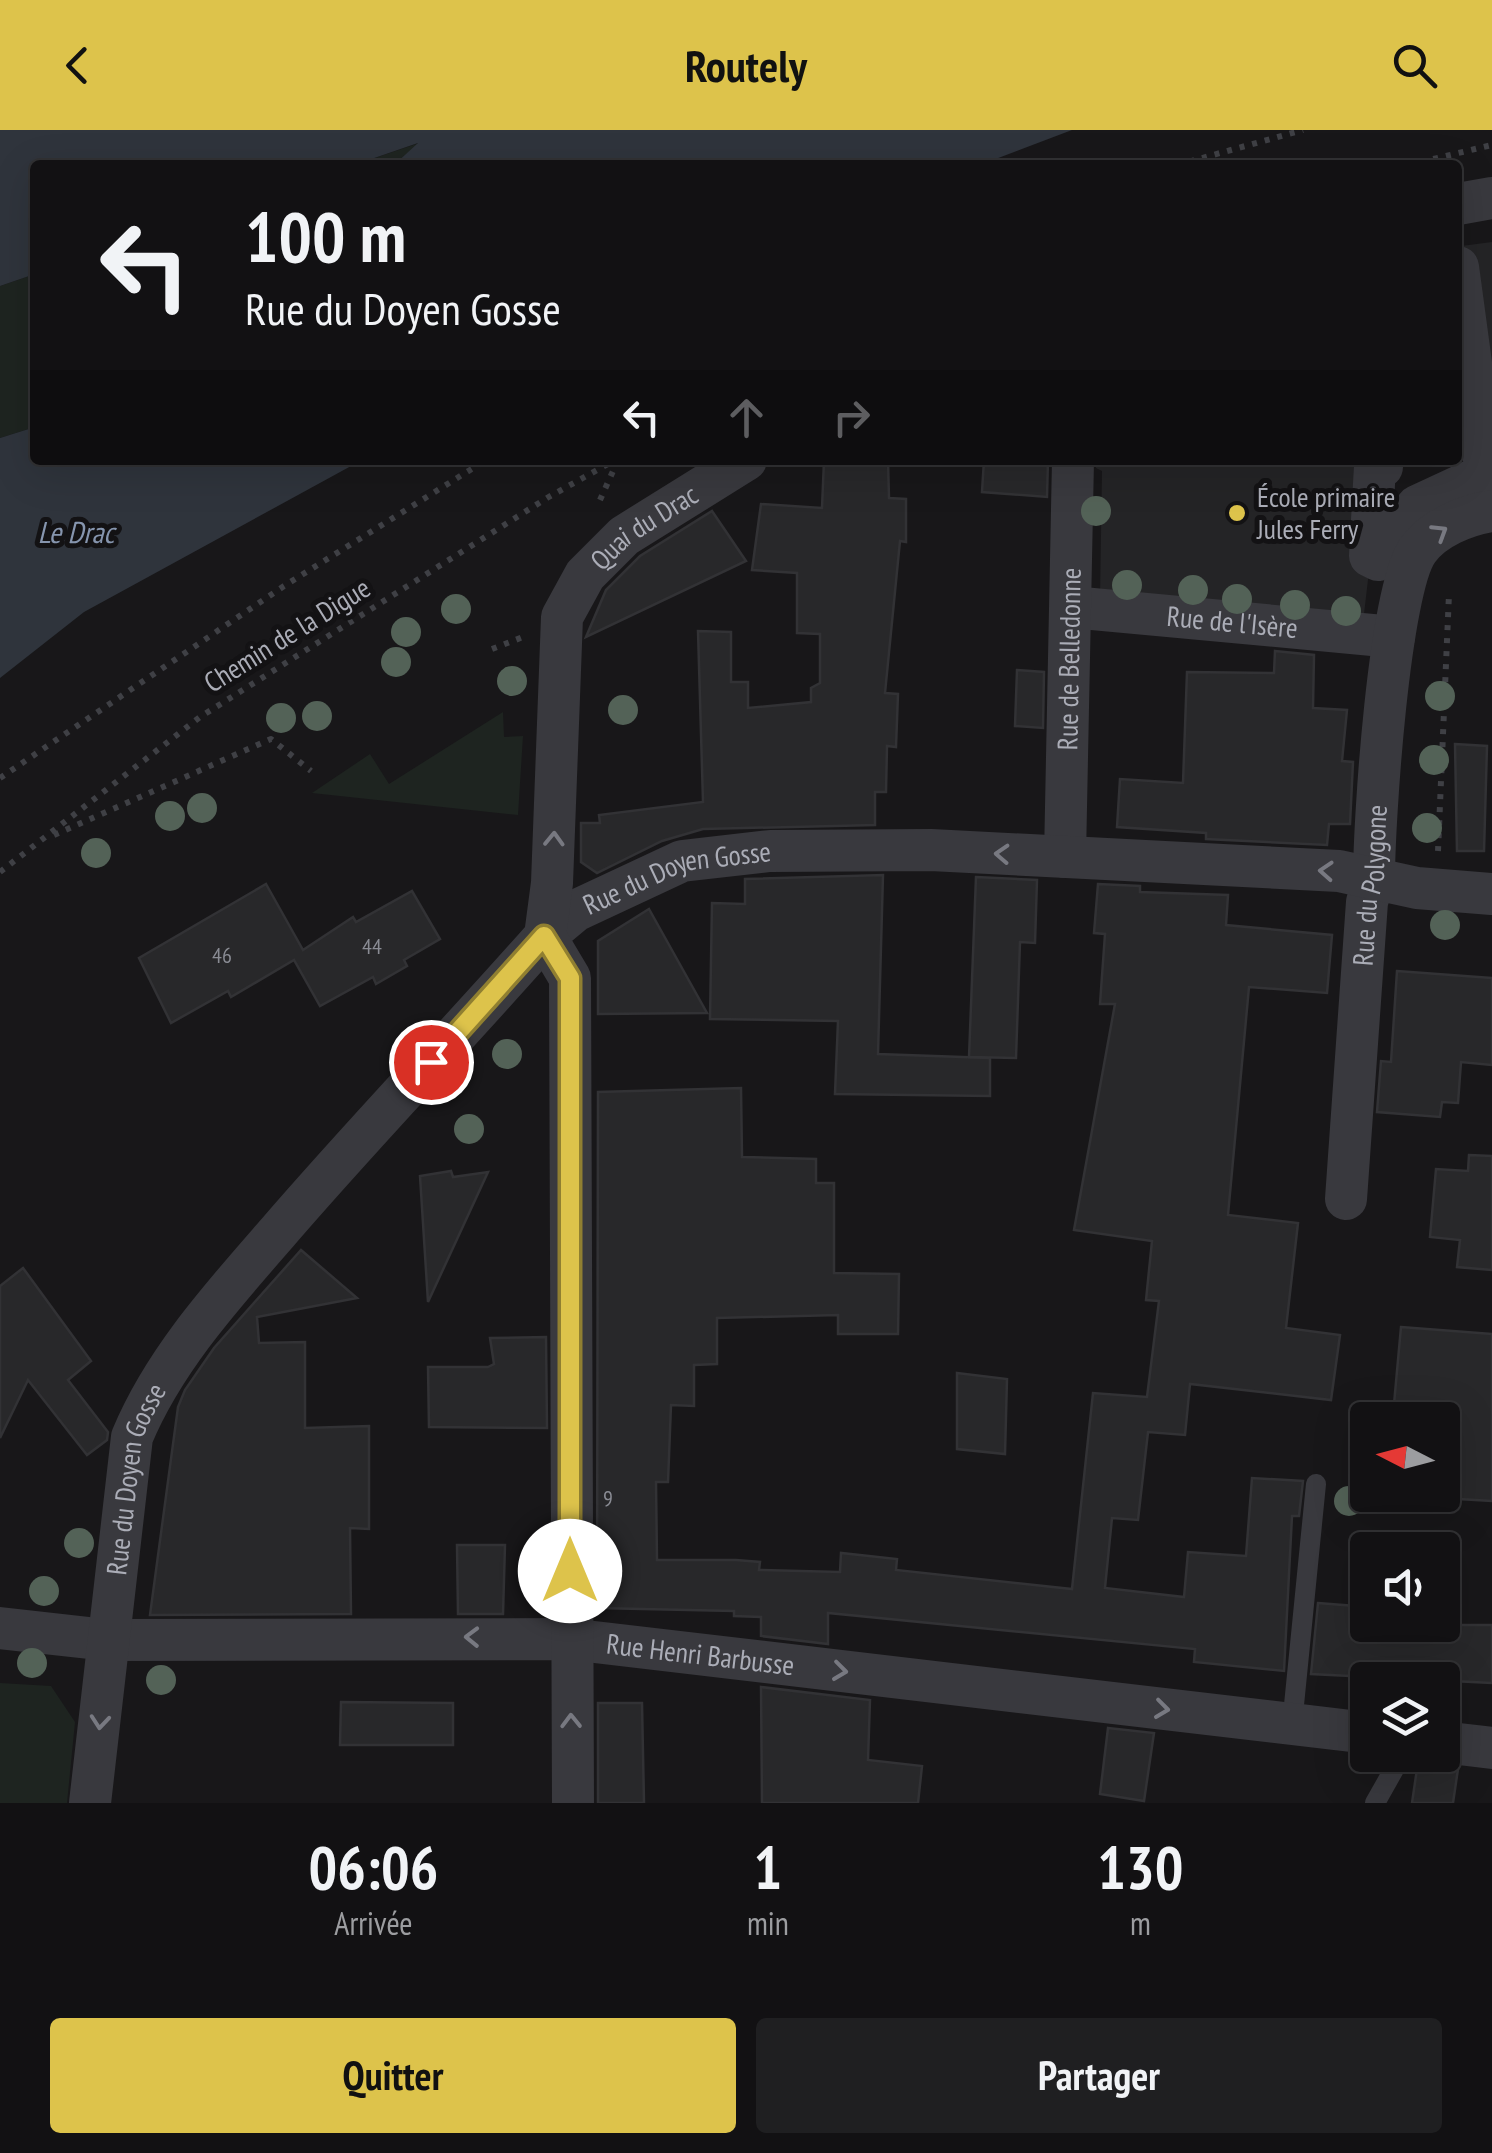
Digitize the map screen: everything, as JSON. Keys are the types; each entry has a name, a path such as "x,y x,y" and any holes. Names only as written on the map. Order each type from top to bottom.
{"street":[{"path":"1462,203 1492,198"},
{"path":"1382,465 1375,466 1370,556 1378,560 1417,506 1486,474 1462,297"},
{"name":"Quai du Drac","path":"544,936 552,883 562,617 584,575 624,536 738,465"},
{"name":"Rue de Belledonne","path":"1065,857 1074,465"},
{"path":"1448,527 1492,511"},
{"name":"Rue du Polygone","path":"1346,1199 1367,902 1374,879 1394,636 1404,574 1419,549 1448,527"},
{"name":"Rue de l'Isère","path":"1070,607 1394,636"},
{"name":"Rue du Doyen Gosse","path":"90,1803 132,1437 152,1389 303,1203 544,936 575,912 682,861 788,851 932,850 1339,871 1417,888 1492,894"},
{"path":"544,936 570,978 569,1639 573,1803"},
{"name":"Rue Henri Barbusse","path":"0,1628 107,1640 569,1639 1350,1732"},
{"path":"1460,1744 1492,1748"}],"lane":[{"path":"1292,1724 1316,1484"},
{"path":"1375,1803 1392,1772"}],"path":[{"path":"1195,160 1303,130"},
{"path":"1429,160 1492,145"},
{"path":"0,778 284,586 478,465"},
{"name":"Chemin de la Digue","path":"0,872 200,717 546,498 606,465"},
{"path":"1417,888 1416,860 1438,854 1452,552 1448,527"},
{"path":"41,840 271,739 311,771"}],"shaded area":[{"path":"422,142 400,160 369,160"},
{"path":"1492,242 1492,461 1462,253 1462,246"},
{"path":"30,276 30,429 0,438 0,286"},
{"name":"École primaire Jules Ferry","path":"1096,465 1381,465 1364,614 1100,599 1102,471"},
{"path":"503,712 504,737 523,736 518,815 312,793 370,754 389,784"},
{"path":"0,1683 51,1686 75,1722 67,1803 0,1803"}],"water":[{"path":"0,130 1072,130 993,160 399,160 418,143 369,160 30,160 30,276 0,286"},
{"name":"Le Drac","path":"30,429 30,465 353,465 84,612 0,678 0,438"}],"building":[{"path":"824,465 888,465 889,498 906,499 906,542 900,541 885,693 898,694 896,747 887,746 886,792 875,792 875,825 703,829 662,841 597,873 581,862 581,823 600,823 599,815 703,802 698,631 731,632 731,682 748,682 748,708 811,702 811,688 820,683 820,634 797,633 797,573 752,570 761,504 822,508"},
{"path":"984,465 1048,465 1047,497 982,492"},
{"path":"712,511 746,561 586,637 606,590 640,556"},
{"path":"1275,651 1314,655 1313,708 1347,710 1342,761 1353,762 1350,824 1329,824 1327,845 1206,839 1206,833 1117,827 1120,779 1183,783 1187,672 1274,673"},
{"path":"1017,670 1044,672 1043,728 1015,726"},
{"path":"1455,744 1487,746 1484,851 1457,851"},
{"path":"883,875 878,1054 990,1058 990,1096 835,1094 838,1021 710,1019 712,903 745,904 745,879"},
{"path":"976,877 1037,880 1035,943 1020,942 1016,1058 969,1057"},
{"path":"266,884 303,950 353,917 356,922 412,891 440,939 404,960 407,966 376,984 373,977 320,1006 294,960 231,997 228,991 171,1023 139,958"},
{"path":"1098,884 1140,886 1140,892 1228,895 1226,925 1332,935 1327,993 1249,987 1228,1215 1298,1223 1286,1328 1340,1335 1331,1400 1190,1384 1185,1435 1148,1432 1138,1520 1112,1518 1105,1588 1184,1597 1188,1552 1246,1556 1252,1478 1303,1481 1299,1516 1292,1516 1284,1671 1194,1662 1195,1649 828,1613 828,1644 761,1636 761,1617 734,1616 734,1611 597,1608 598,1092 741,1088 742,1157 816,1159 816,1183 834,1183 834,1273 899,1274 898,1334 838,1334 838,1315 717,1318 717,1364 694,1365 694,1406 671,1405 668,1482 656,1482 657,1560 736,1560 760,1562 759,1570 840,1572 841,1553 897,1559 896,1570 1072,1589 1093,1393 1147,1397 1159,1301 1146,1300 1152,1241 1074,1230 1115,1004 1100,1004 1105,934 1094,933"},
{"path":"649,909 707,1013 598,1014 598,941"},
{"path":"1397,971 1492,978 1492,1065 1461,1062 1458,1103 1442,1102 1440,1117 1377,1112 1381,1061 1391,1062"},
{"path":"1469,1155 1492,1156 1492,1270 1457,1267 1460,1240 1430,1237 1436,1169 1468,1171"},
{"path":"451,1171 453,1177 488,1172 428,1302 420,1176"},
{"path":"301,1250 357,1298 257,1317 259,1343 305,1342 305,1428 369,1426 369,1529 350,1528 351,1614 150,1615 178,1407 185,1390 214,1348"},
{"path":"23,1268 91,1361 68,1380 108,1432 107,1440 87,1455 28,1380 0,1438 0,1286"},
{"path":"1401,1327 1492,1334 1492,1501 1460,1499 1460,1402 1394,1402"},
{"path":"546,1337 547,1428 429,1427 428,1367 488,1367 494,1364 490,1338"},
{"path":"957,1373 1007,1379 1005,1454 957,1449"},
{"path":"457,1545 505,1545 503,1614 458,1614"},
{"path":"1318,1603 1350,1606 1350,1642 1460,1642 1460,1625 1492,1625 1492,1683 1460,1681 1460,1662 1350,1662 1350,1676 1311,1674"},
{"path":"761,1687 870,1700 868,1760 922,1766 918,1803 762,1803"},
{"path":"341,1702 453,1703 453,1745 340,1745"},
{"path":"598,1703 642,1703 644,1803 598,1803"},
{"path":"1108,1728 1154,1733 1144,1801 1100,1794"},
{"path":"1417,1772 1458,1772 1453,1803 1412,1803"}],"place":[{"name":"École primaire Jules Ferry","path":"1237,513"}],"route":[{"path":"431,1062 544,936 570,978 570,1571"}]}
